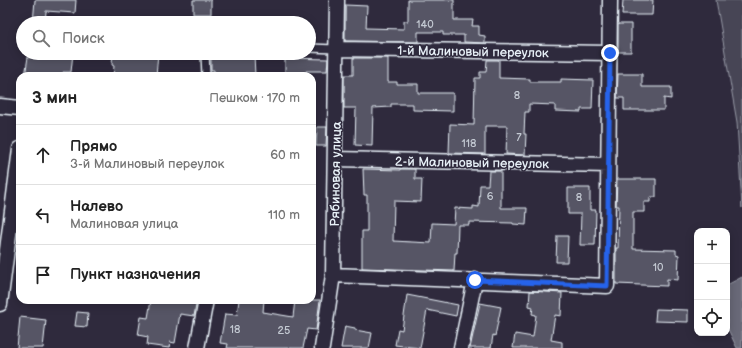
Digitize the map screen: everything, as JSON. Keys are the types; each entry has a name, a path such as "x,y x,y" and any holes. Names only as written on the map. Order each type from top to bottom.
{"street":[{"name":"Рябиновая улица","path":"322,348 333,275 337,0"},
{"path":"333,275 607,286 610,0"},
{"name":"1-й Малиновый переулок","path":"336,49 610,53"},
{"path":"0,106 16,108"},
{"name":"2-й Малиновый переулок","path":"335,160 608,165"},
{"path":"0,304 16,180"},
{"path":"461,348 475,280"},
{"path":"198,348 205,304"}],"lane":[{"path":"316,48 336,49"},
{"path":"205,60 206,72"}],"shaded area":[{"path":"716,0 742,0 742,208 737,122"}],"water":[{"path":"742,277 742,348 737,348 730,333 730,283"}],"building":[{"path":"35,0 76,0 75,13 46,11 46,16 34,16"},
{"path":"193,0 211,0 211,14 193,14"},
{"path":"408,0 454,0 454,20 473,20 472,26 479,26 479,35 485,36 485,43 464,42 464,35 443,35 443,32 418,32 418,42 345,41 345,5 367,6 366,28 404,29 404,21 408,21"},
{"path":"623,0 653,0 652,15 622,15"},
{"path":"618,24 631,24 631,52 618,52"},
{"path":"353,58 388,58 388,82 397,82 397,84 418,84 418,93 453,93 453,111 413,110 413,104 391,104 391,107 373,108 372,146 355,145 356,108 344,108 344,75 353,75"},
{"path":"328,59 327,71 285,72 285,60"},
{"path":"28,60 72,60 71,72 26,72"},
{"path":"112,60 157,60 156,72 113,72 114,66 112,65"},
{"path":"211,60 254,60 255,72 214,72 214,70 211,70"},
{"path":"487,60 499,60 499,78 530,79 530,82 561,82 561,79 593,80 592,109 581,109 581,112 555,111 555,105 529,104 529,112 525,112 525,155 506,154 507,126 485,126 485,154 449,153 450,124 474,125 475,78 480,78 480,72 486,72"},
{"path":"618,74 642,74 642,87 671,87 671,99 664,98 664,110 624,110 624,98 617,98"},
{"path":"317,127 327,127 326,146 316,146"},
{"path":"363,169 415,169 415,179 422,179 421,202 394,201 393,241 431,243 432,223 454,224 455,208 473,209 473,206 479,207 480,185 488,185 489,171 501,171 501,208 527,208 526,225 513,223 469,222 469,225 458,225 457,253 455,253 454,271 362,268 362,231 367,231 367,195 364,195"},
{"path":"617,179 656,179 656,197 650,197 650,202 644,202 644,212 633,212 633,249 676,250 676,254 679,255 678,280 667,279 667,286 616,284 616,248 618,248 619,206 616,206"},
{"path":"568,188 590,188 590,210 596,210 595,245 580,245 581,214 568,214"},
{"path":"557,236 568,236 567,262 556,262"},
{"path":"530,291 562,293 561,316 555,315 551,340 562,342 562,348 513,348 515,334 533,337 536,315 532,314 533,307 529,306"},
{"path":"407,295 458,305 456,316 427,310 420,348 395,345 398,329 402,330"},
{"path":"316,300 320,300 316,330 307,329 303,348 227,348 228,344 220,343 225,314 237,315 238,304 264,304 263,312 293,317 295,304 316,304"},
{"path":"480,303 501,307 491,348 470,348"},
{"path":"150,304 196,304 194,316 180,314 175,343 170,342 169,348 147,345 148,337 138,335 141,317 148,318"},
{"path":"656,309 688,310 688,322 655,321"},
{"path":"77,312 88,313 87,327 75,326"},
{"path":"20,317 46,320 43,348 17,348"},
{"path":"345,326 355,328 355,330 372,333 369,348 341,348"}],"route":[{"path":"475,280 607,286 610,53"}]}
